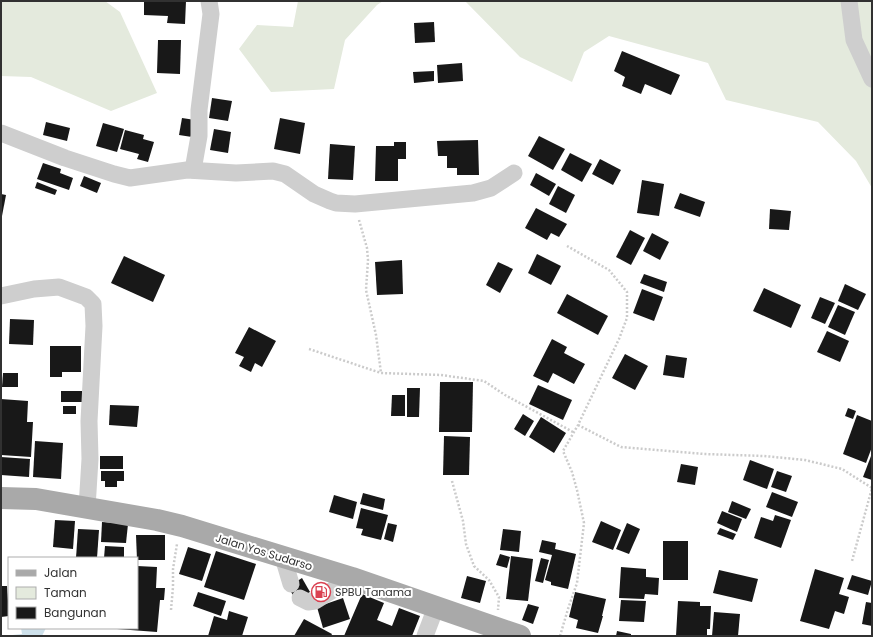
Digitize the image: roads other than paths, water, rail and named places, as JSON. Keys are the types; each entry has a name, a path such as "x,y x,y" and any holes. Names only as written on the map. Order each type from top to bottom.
{"main road":[{"name":"Jalan Yos Sudarso","path":"1,498 36,499 157,520 182,526 352,578 520,636"}],"street":[{"path":"193,170 199,136 199,110 211,14 210,1"},
{"path":"849,1 854,40 872,79"},
{"path":"1,133 65,158 130,178 145,177 175,171 193,170 236,173 273,171 290,176 314,194 336,203 355,204 473,193 491,188 514,173"},
{"path":"1,296 34,289 59,287 86,297 93,304 94,326 89,420 90,459 87,508"},
{"path":"283,557 296,591 308,602 315,601 352,578"},
{"path":"424,636 436,607"}],"water":[{"path":"21,629 46,629 42,636 3,636 22,634"}],"place":[{"name":"SPBU Tanama","path":"321,592"}]}
